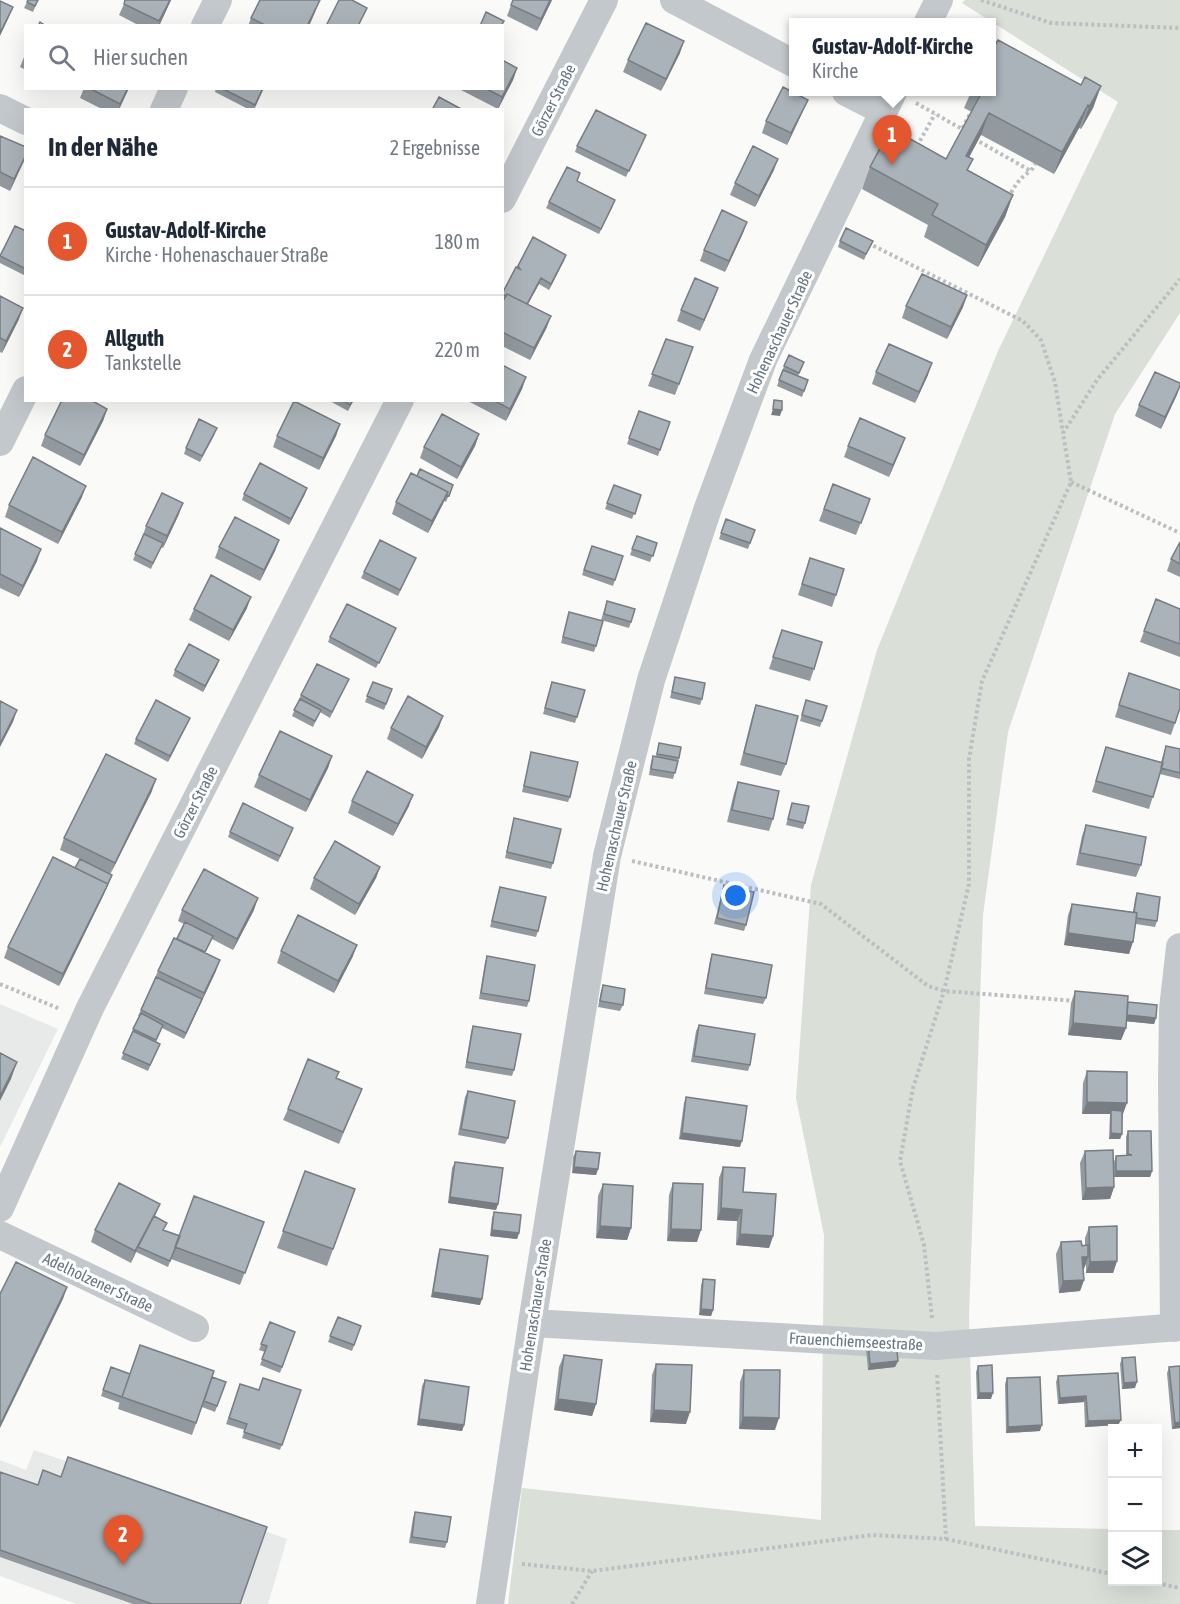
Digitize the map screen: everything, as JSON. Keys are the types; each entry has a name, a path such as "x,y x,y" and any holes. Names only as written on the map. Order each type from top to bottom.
{"street":[{"path":"206,24 218,0"},
{"name":"Görzer Straße","path":"504,195 604,0"},
{"path":"674,0 789,61"},
{"path":"930,18 939,0"},
{"path":"165,108 173,90"},
{"path":"866,96 897,102"},
{"name":"Hohenaschauer Straße","path":"490,1604 532,1323 607,856 651,680 708,508 763,360 830,224 897,102"},
{"path":"0,108 24,120"},
{"path":"0,442 24,394"},
{"name":"Görzer Straße","path":"0,1208 84,1019 399,402"},
{"path":"1177,1327 1173,1009 1180,947"},
{"name":"Adelholzener Straße","path":"0,1235 195,1328"},
{"name":"Frauenchiemseestraße","path":"532,1323 935,1346 1177,1327"}],"path":[{"path":"981,0 1051,23 1180,28"},
{"path":"897,102 934,114 967,132"},
{"path":"962,129 971,112"},
{"path":"915,149 934,114"},
{"path":"968,144 973,135 978,141 1031,171"},
{"path":"1004,205 1016,184 1031,171 1035,164"},
{"path":"830,224 1023,321 1041,340 1055,382 1071,482 982,681 969,759 969,884 944,991 913,1088 900,1161 924,1245 935,1346 946,1539"},
{"path":"1063,433 1096,380 1180,279"},
{"path":"1071,482 1180,533"},
{"path":"607,856 821,904 928,986 944,991 1082,1002"},
{"path":"0,984 84,1019"},
{"path":"496,1562 592,1571 872,1535 946,1539 1108,1573"},
{"path":"572,1604 592,1571"},
{"path":"1162,1584 1180,1588"}],"shaded area":[{"path":"965,0 1180,0 1180,313 1115,414 1008,732 983,915 969,1317 975,1526 1108,1529 1108,1586 1162,1586 1162,1530 1180,1530 1180,1604 508,1604 522,1488 821,1520 824,1235 796,1098 811,885 877,650 998,351 1118,102 996,25 996,18 986,18 962,3"},
{"path":"0,1004 58,1029 0,1147"},
{"path":"34,1450 287,1539 268,1604 76,1604 0,1576 0,1460 26,1470"}],"building":[{"path":"38,0 35,6 27,2"},
{"path":"125,0 170,0 159,21 124,4"},
{"path":"260,0 320,0 308,24 263,24 251,18"},
{"path":"339,0 352,0 367,8 359,24 327,24"},
{"path":"513,0 550,0 541,19 511,5"},
{"path":"0,1 13,7 0,33"},
{"path":"486,12 504,21 502,24 481,24"},
{"path":"646,23 684,41 666,79 628,60"},
{"path":"998,40 1081,85 1085,77 1101,86 1062,152 989,113 966,156 973,159 967,170 1013,195 986,245 932,215 938,204 870,167 891,128 946,159 980,96 996,96 996,43"},
{"path":"504,61 517,68 502,97 489,90 504,90"},
{"path":"783,87 789,90 789,96 800,96 808,100 791,133 766,121"},
{"path":"93,90 127,90 120,104"},
{"path":"225,90 262,90 255,105"},
{"path":"439,97 459,108 433,108"},
{"path":"596,110 646,135 629,171 577,146"},
{"path":"0,136 24,146 24,159 14,179 0,172"},
{"path":"753,146 778,159 759,196 735,183"},
{"path":"567,167 580,173 577,181 615,200 601,229 549,202"},
{"path":"722,210 747,222 729,261 704,250"},
{"path":"15,226 24,230 24,268 0,256"},
{"path":"846,228 873,241 866,254 840,241"},
{"path":"533,237 566,255 551,284 541,278 527,304 507,294 504,295 504,290 516,267 520,269 518,266"},
{"path":"922,274 967,295 951,327 906,306"},
{"path":"695,278 718,288 704,320 681,310"},
{"path":"507,294 551,316 534,348 504,333 504,299"},
{"path":"0,296 23,308 6,341 0,338"},
{"path":"666,339 693,347 679,384 652,374"},
{"path":"889,344 932,363 919,392 876,372"},
{"path":"789,355 804,362 799,373 784,366"},
{"path":"504,366 526,377 510,409 497,402 504,402"},
{"path":"783,370 808,380 804,391 779,380"},
{"path":"1155,372 1180,383 1165,417 1139,405"},
{"path":"774,400 782,401 782,410 773,409"},
{"path":"61,402 95,402 107,409 84,455 45,435"},
{"path":"294,402 340,424 323,458 277,436"},
{"path":"639,411 670,422 660,450 629,438"},
{"path":"442,414 479,434 461,467 424,447"},
{"path":"860,418 905,438 893,465 848,446"},
{"path":"199,419 217,428 202,456 186,448"},
{"path":"33,457 86,486 62,532 9,505"},
{"path":"260,463 307,488 291,519 244,494"},
{"path":"420,469 453,485 449,496 446,495 448,492 417,476"},
{"path":"411,473 448,492 432,521 396,502"},
{"path":"833,484 870,499 861,523 824,509"},
{"path":"614,485 641,495 635,514 607,503"},
{"path":"162,493 183,503 167,536 146,526"},
{"path":"235,517 279,540 264,570 219,547"},
{"path":"726,519 755,530 750,543 721,533"},
{"path":"0,528 41,549 23,586 0,574"},
{"path":"144,534 163,543 153,563 135,554"},
{"path":"637,536 657,543 653,556 632,549"},
{"path":"380,540 416,558 400,590 364,572"},
{"path":"1180,542 1180,564 1171,559"},
{"path":"592,546 623,556 615,580 584,570"},
{"path":"810,558 844,569 836,595 802,584"},
{"path":"211,575 251,597 233,630 194,609"},
{"path":"1156,599 1180,609 1180,644 1144,631"},
{"path":"607,601 635,609 631,622 604,614"},
{"path":"347,604 396,628 379,663 330,637"},
{"path":"569,612 603,621 596,646 563,637"},
{"path":"782,630 822,642 814,669 773,657"},
{"path":"189,644 219,660 205,686 175,670"},
{"path":"317,664 349,679 332,712 301,695"},
{"path":"1129,673 1180,690 1180,708 1175,723 1119,705"},
{"path":"675,677 705,683 702,699 672,692"},
{"path":"373,682 392,689 386,704 367,696"},
{"path":"552,682 585,690 577,717 545,708"},
{"path":"408,696 443,716 426,747 391,728"},
{"path":"300,699 321,710 315,721 294,710"},
{"path":"156,700 190,718 170,756 136,739"},
{"path":"806,700 827,706 822,721 802,715"},
{"path":"0,701 17,710 0,744"},
{"path":"756,705 798,716 786,764 744,753"},
{"path":"280,731 332,756 310,800 259,775"},
{"path":"659,743 681,747 679,758 657,754"},
{"path":"1166,746 1180,749 1180,773 1161,768"},
{"path":"1106,747 1163,763 1153,797 1096,781"},
{"path":"531,752 578,762 570,797 524,786"},
{"path":"106,754 156,779 115,863 64,838"},
{"path":"653,756 678,761 675,773 651,769"},
{"path":"367,771 413,795 398,824 352,801"},
{"path":"738,782 779,791 773,819 732,810"},
{"path":"243,803 293,828 280,856 230,832"},
{"path":"792,803 809,806 805,823 788,819"},
{"path":"514,818 561,829 553,863 507,852"},
{"path":"1086,825 1146,837 1141,865 1080,853"},
{"path":"335,841 380,867 359,904 314,878"},
{"path":"53,857 108,884 63,974 8,947"},
{"path":"80,859 112,875 108,884 75,868"},
{"path":"204,869 258,898 237,939 182,910"},
{"path":"724,885 754,892 746,925 717,918"},
{"path":"500,887 546,897 538,931 492,921"},
{"path":"1137,893 1160,897 1157,921 1136,918 1137,913 1134,912"},
{"path":"1072,904 1137,913 1133,942 1068,933"},
{"path":"298,915 357,945 338,981 281,951"},
{"path":"185,922 213,936 205,952 177,939"},
{"path":"174,938 220,960 204,993 158,971"},
{"path":"712,954 772,965 766,998 706,988"},
{"path":"487,956 535,965 529,1001 481,993"},
{"path":"156,977 202,999 186,1033 141,1010"},
{"path":"603,985 625,989 623,1005 600,1001"},
{"path":"1075,991 1128,996 1126,1028 1073,1023"},
{"path":"1128,1002 1157,1005 1156,1018 1127,1015"},
{"path":"141,1013 163,1025 156,1040 133,1029"},
{"path":"699,1025 755,1034 750,1065 694,1056"},
{"path":"473,1026 521,1034 514,1070 467,1062"},
{"path":"133,1031 160,1044 150,1065 123,1053"},
{"path":"0,1053 17,1062 0,1096"},
{"path":"308,1059 339,1072 336,1078 362,1089 343,1132 288,1109"},
{"path":"1087,1071 1127,1072 1127,1103 1087,1102"},
{"path":"468,1091 515,1101 508,1138 461,1129"},
{"path":"686,1097 747,1106 742,1141 682,1133"},
{"path":"1111,1110 1122,1111 1122,1134 1111,1133"},
{"path":"1128,1131 1151,1131 1152,1171 1116,1171 1116,1156 1132,1155 1128,1154"},
{"path":"1113,1150 1114,1187 1086,1188 1085,1151"},
{"path":"576,1151 600,1153 598,1169 574,1167"},
{"path":"455,1162 503,1168 498,1204 450,1197"},
{"path":"723,1167 745,1168 743,1192 776,1194 773,1236 740,1234 742,1210 721,1208"},
{"path":"305,1171 355,1189 333,1249 283,1231"},
{"path":"119,1183 160,1204 135,1251 95,1230"},
{"path":"673,1183 703,1184 701,1230 671,1229"},
{"path":"603,1184 633,1186 631,1228 600,1226"},
{"path":"194,1196 264,1222 245,1273 175,1247"},
{"path":"494,1212 521,1215 519,1233 492,1230"},
{"path":"154,1216 167,1223 163,1230 180,1236 170,1261 138,1247"},
{"path":"1117,1226 1117,1261 1090,1262 1089,1227"},
{"path":"1081,1241 1082,1246 1088,1245 1088,1257 1082,1257 1084,1280 1063,1281 1061,1242"},
{"path":"440,1249 488,1256 482,1299 433,1292"},
{"path":"16,1262 67,1287 0,1425 0,1294"},
{"path":"703,1279 715,1280 713,1310 701,1309"},
{"path":"338,1317 361,1326 354,1345 330,1336"},
{"path":"270,1322 295,1332 282,1367 262,1359 267,1346 261,1344"},
{"path":"896,1341 898,1361 870,1364 868,1343"},
{"path":"140,1345 214,1371 196,1423 122,1397"},
{"path":"564,1355 602,1360 596,1404 558,1399"},
{"path":"1135,1357 1137,1382 1124,1383 1122,1358"},
{"path":"656,1364 692,1365 690,1412 654,1410"},
{"path":"992,1365 993,1393 979,1393 978,1366"},
{"path":"1180,1366 1180,1422 1175,1423 1169,1367"},
{"path":"111,1367 130,1374 122,1397 103,1390"},
{"path":"744,1370 780,1370 779,1418 743,1417"},
{"path":"1118,1373 1121,1420 1088,1421 1086,1396 1060,1398 1058,1376"},
{"path":"212,1377 226,1382 217,1406 204,1401"},
{"path":"1040,1377 1042,1425 1008,1427 1007,1378"},
{"path":"263,1378 301,1390 282,1445 244,1432 247,1424 229,1418 240,1384 259,1390"},
{"path":"425,1380 469,1387 464,1425 419,1419"},
{"path":"68,1457 267,1527 240,1604 152,1604 0,1550 0,1472 38,1485 43,1470 61,1477"},
{"path":"415,1512 451,1517 447,1542 412,1537"}],"place":[{"name":"Gustav-Adolf-Kirche","path":"892,165"},
{"name":"Allguth","path":"123,1565"}]}
